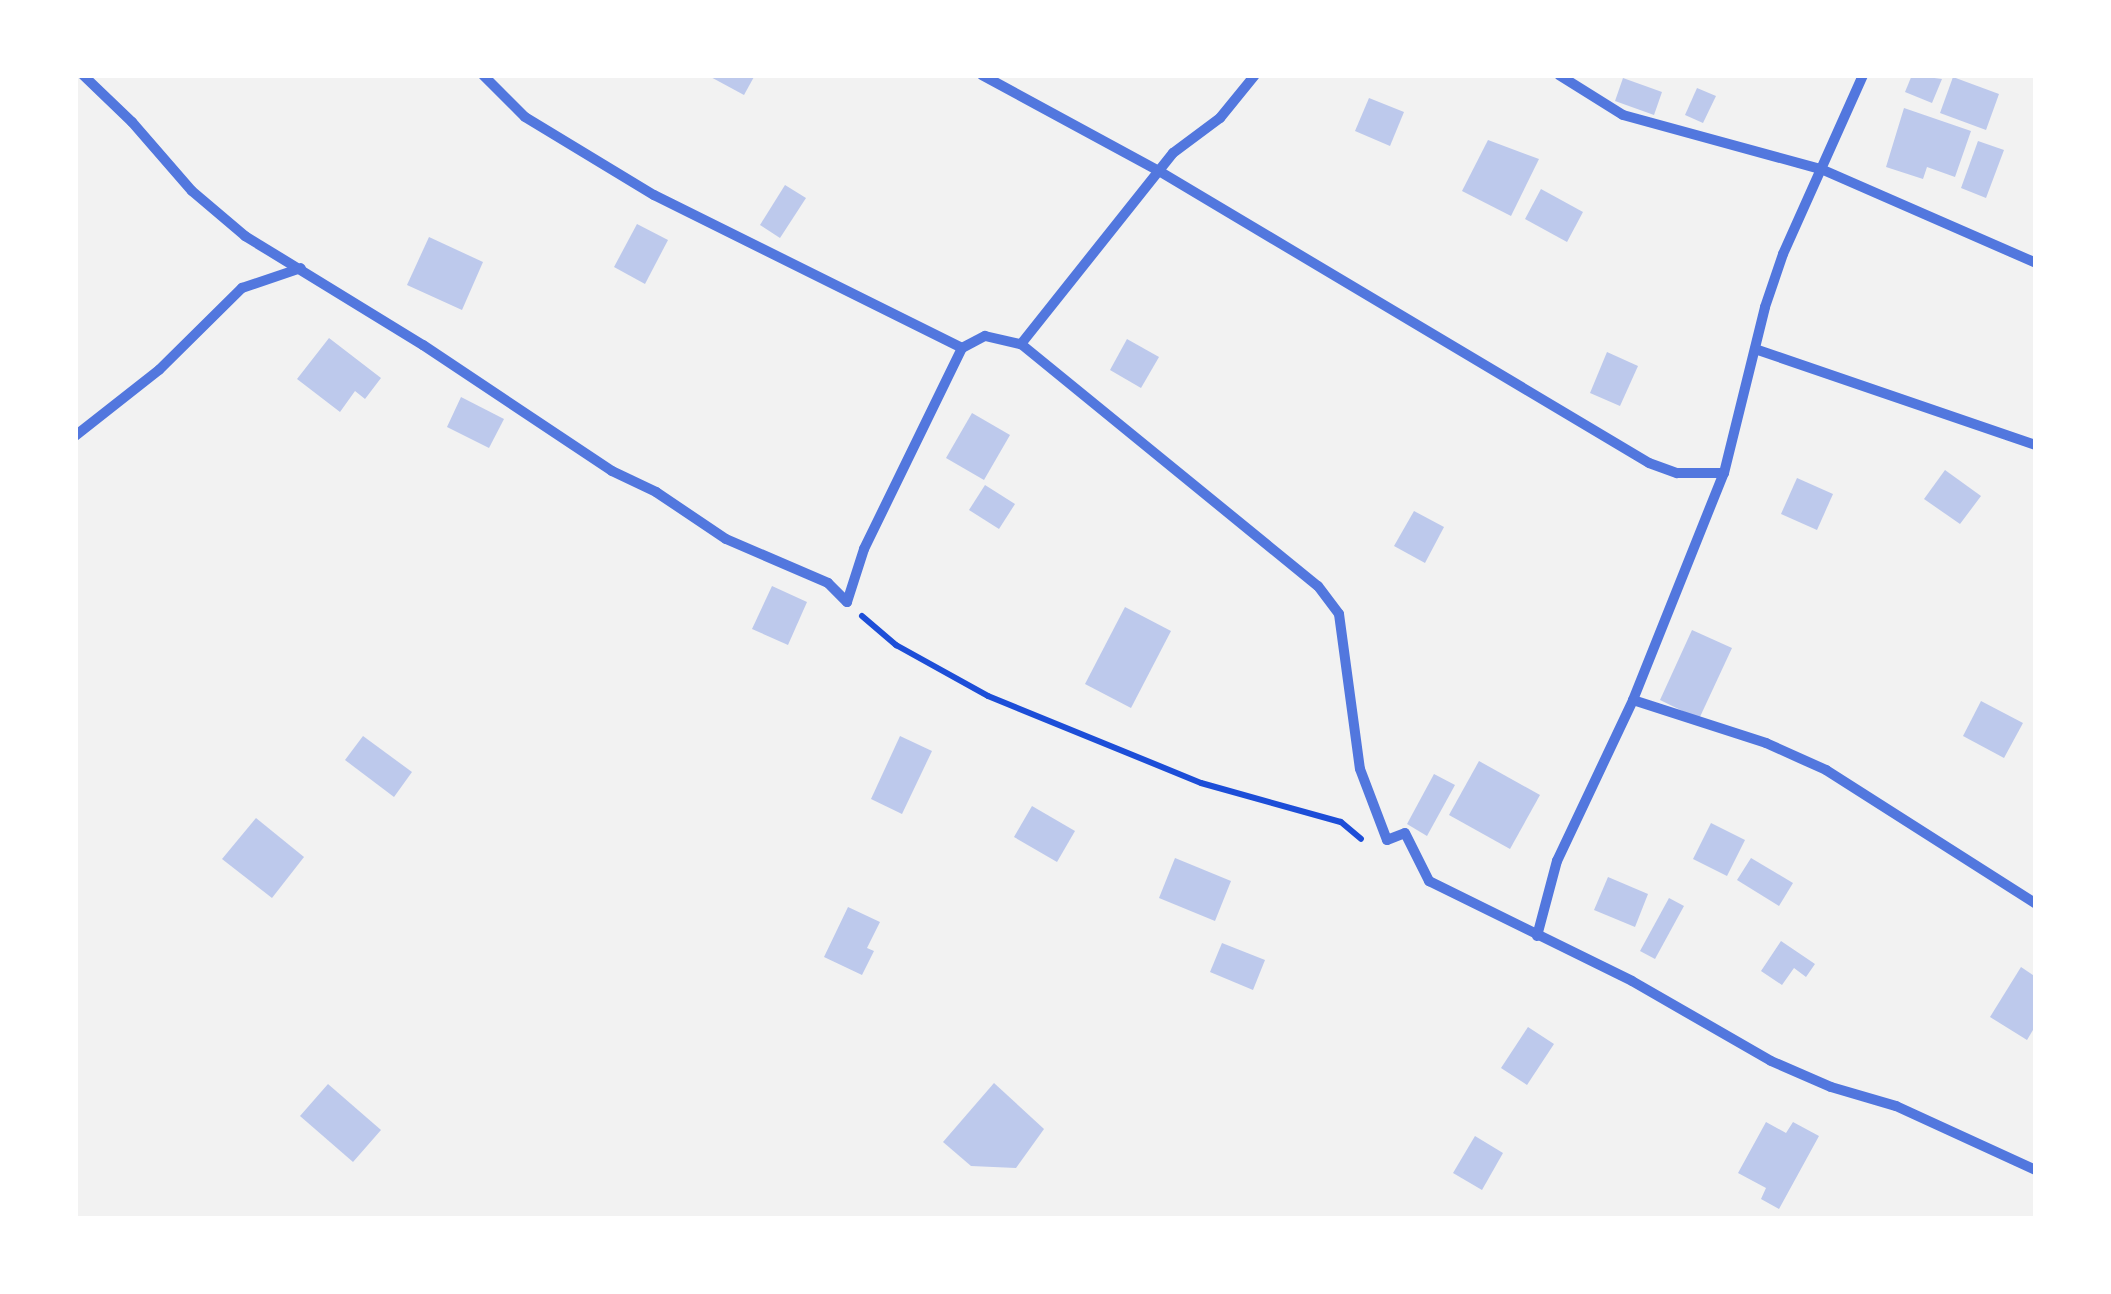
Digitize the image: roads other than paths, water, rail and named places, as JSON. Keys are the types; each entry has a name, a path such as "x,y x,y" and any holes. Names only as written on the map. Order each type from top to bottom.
{"street":[{"path":"84,75 132,122 192,191 245,236 301,268 612,471 656,492 726,539 828,583 846,602 864,549 962,348 984,336 1021,344 1318,586 1339,614 1360,769 1387,840 1405,833 1428,881 1632,981 1770,1060 1831,1087 1896,1106 2036,1170"},
{"path":"483,75 525,117 654,195 962,348"},
{"path":"982,75 1159,170 1649,463 1677,473 1724,472"},
{"path":"1021,344 1159,170 1174,153 1220,118 1255,75"},
{"path":"1558,75 1623,115 1821,168 2036,263"},
{"path":"1537,936 1557,860 1633,700 1724,472 1784,254 1862,75"},
{"path":"75,436 159,370 242,288 301,268"},
{"path":"1755,349 2036,444"},
{"path":"1633,700 1766,743 1826,770 2036,904"}]}
